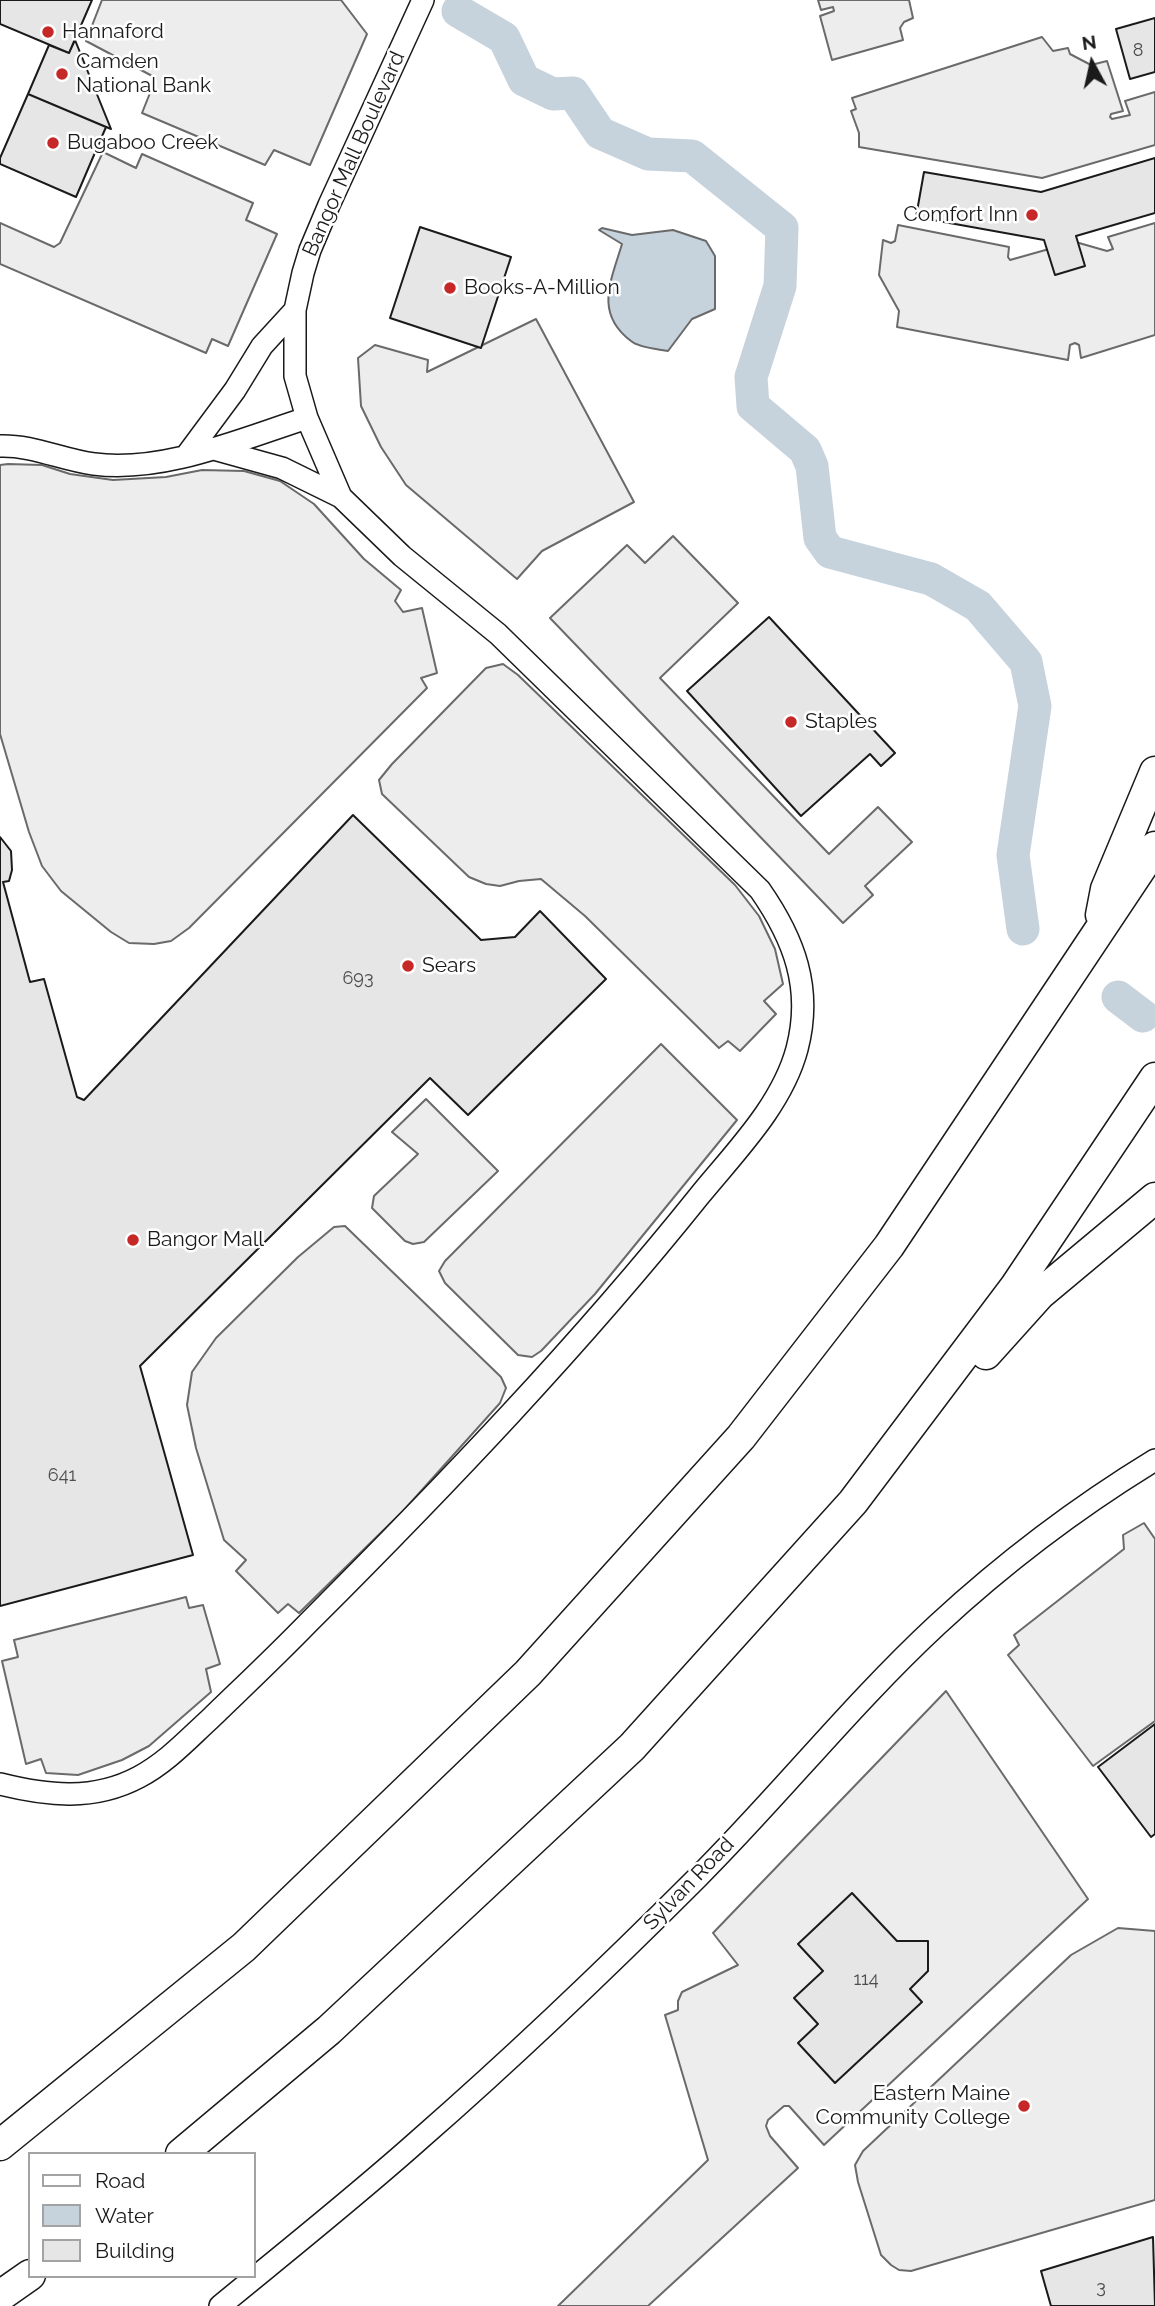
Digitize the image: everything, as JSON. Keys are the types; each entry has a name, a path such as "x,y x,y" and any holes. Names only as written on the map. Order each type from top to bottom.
{"highway":[{"path":"1098,935 1106,889 1155,772"},
{"path":"0,2145 243,1947 528,1673 741,1437 889,1246 1155,847"},
{"path":"853,1502 1015,1287 1155,1078"},
{"path":"183,2152 329,2030 632,1747 1040,1294 1155,1198"},
{"path":"0,2296 28,2276"}],"street":[{"name":"Bangor Mall Boulevard","path":"341,497 307,418 295,376 295,310 310,250 423,0"},
{"path":"187,456 235,390 262,345 295,310"},
{"path":"0,446 41,450 94,464 147,464 187,456 307,418"},
{"path":"0,1784 36,1793 85,1794 135,1779 165,1761 271,1660 429,1501 606,1309 764,1115 788,1076 798,1048 803,1015 797,959 787,931 760,890 498,634 402,556 341,497 282,468 210,449"},
{"name":"Sylvan Road","path":"256,2276 421,2139 575,1997 700,1875 829,1735 938,1624 1026,1550 1113,1486 1155,1461"},
{"name":"Sylvan Road","path":"220,2306 254,2278"}],"shaded area":[{"path":"102,0 341,0 367,34 310,165 274,150 265,165 142,113 156,78 86,41"},
{"path":"818,0 909,0 913,18 904,22 900,28 903,40 832,60 820,16 834,11 833,7 821,10"},
{"path":"1042,37 1053,51 1068,48 1070,54 1091,65 1107,61 1123,111 1111,114 1112,119 1130,115 1125,101 1155,92 1155,145 1042,178 859,147 859,133 851,111 856,109 852,98"},
{"path":"103,152 136,168 142,154 253,203 246,220 277,234 228,346 212,339 206,353 0,264 0,223 54,247 60,243"},
{"path":"1155,223 1155,335 1081,358 1079,345 1075,343 1070,345 1068,360 897,327 899,311 879,275 883,240 891,243 895,241 898,225 1009,247 1010,260 1079,243 1107,251 1113,249 1108,237"},
{"path":"536,319 634,502 542,551 517,579 406,485 381,447 361,406 358,358 375,345 428,360 427,372"},
{"path":"0,465 42,465 70,474 113,480 166,477 202,470 244,471 280,481 314,504 364,559 401,590 395,601 403,612 422,608 437,673 421,678 427,688 189,928 171,941 154,944 129,943 111,932 61,891 42,866 29,832 0,734"},
{"path":"673,536 738,603 660,678 829,854 878,807 912,842 865,886 873,895 843,923 550,618 627,545 645,563"},
{"path":"503,664 518,675 735,885 759,916 775,949 783,984 764,1001 776,1014 740,1051 728,1041 719,1048 585,916 541,879 500,886 469,877 382,794 379,780 392,764 486,668"},
{"path":"661,1044 737,1120 595,1294 541,1351 532,1357 518,1355 445,1283 439,1271 445,1261"},
{"path":"426,1099 498,1171 424,1242 413,1244 405,1241 372,1208 374,1196 418,1154 392,1132"},
{"path":"345,1226 501,1377 506,1388 500,1403 404,1510 299,1613 288,1604 278,1613 236,1571 246,1560 224,1540 196,1448 187,1405 192,1372 216,1338 298,1257 334,1227"},
{"path":"1144,1523 1155,1539 1155,1721 1093,1766 1008,1655 1019,1645 1014,1635 1124,1549 1123,1535"},
{"path":"186,1597 189,1608 203,1605 220,1664 206,1669 211,1692 149,1746 122,1760 78,1775 46,1773 41,1759 26,1764 2,1661 18,1657 14,1640"},
{"path":"946,1691 1088,1899 824,2145 789,2106 784,2106 768,2120 766,2126 770,2136 798,2168 648,2306 558,2306 708,2160 665,2015 678,2010 682,1992 738,1965 713,1933"},
{"name":"Eastern Maine Community College","path":"1118,1928 1155,1931 1155,2200 911,2271 899,2270 891,2265 881,2255 858,2182 855,2165 863,2151 1071,1955"}],"water":[{"path":"602,228 632,235 673,230 706,241 715,256 715,309 692,319 668,351 634,343 612,319 609,308 610,284 622,244 599,230"}],"building":[{"name":"Hannaford","path":"0,0 92,0 69,53 0,24"},
{"path":"1155,18 1155,72 1130,79 1116,29"},
{"name":"Camden National Bank","path":"75,40 111,129 28,94 49,45 69,53"},
{"name":"Bugaboo Creek","path":"28,94 106,127 76,197 0,164 0,158"},
{"name":"Comfort Inn","path":"1155,158 1155,213 1076,236 1085,266 1055,275 1044,240 916,217 924,172 1041,192"},
{"name":"Books-A-Million","path":"420,227 511,257 481,348 390,318"},
{"name":"Staples","path":"769,617 895,753 881,766 870,754 801,816 687,691"},
{"name":"Bangor Mall","path":"353,815 481,940 515,937 540,911 606,979 468,1115 430,1078 140,1366 193,1555 0,1606 0,837 11,851 12,870 9,881 3,882 30,982 44,979 77,1097 84,1100"},
{"path":"1155,1724 1155,1834 1151,1837 1098,1767"},
{"path":"852,1893 897,1941 928,1941 928,1971 910,1989 922,2002 835,2083 798,2043 818,2024 794,1998 823,1971 798,1944"},
{"path":"1153,2237 1155,2306 1051,2306 1041,2271"}],"waterway":[{"path":"458,11 504,38 524,80 553,94 573,93 600,133 648,154 692,156 782,228 780,286 751,377 753,406 805,450 812,466 820,538 830,552 931,579 978,606 1026,662 1035,706 1013,855 1023,929"},
{"path":"1118,997 1143,1016"}],"place":[{"name":"Hannaford","path":"48,32"},
{"name":"Camden National Bank","path":"62,74"},
{"name":"Bugaboo Creek","path":"53,143"},
{"name":"Comfort Inn","path":"1032,215"},
{"name":"Books-A-Million","path":"450,288"},
{"name":"Staples","path":"791,722"},
{"name":"Sears","path":"408,966"},
{"name":"Bangor Mall","path":"133,1240"},
{"name":"Eastern Maine Community College","path":"1024,2106"}]}
